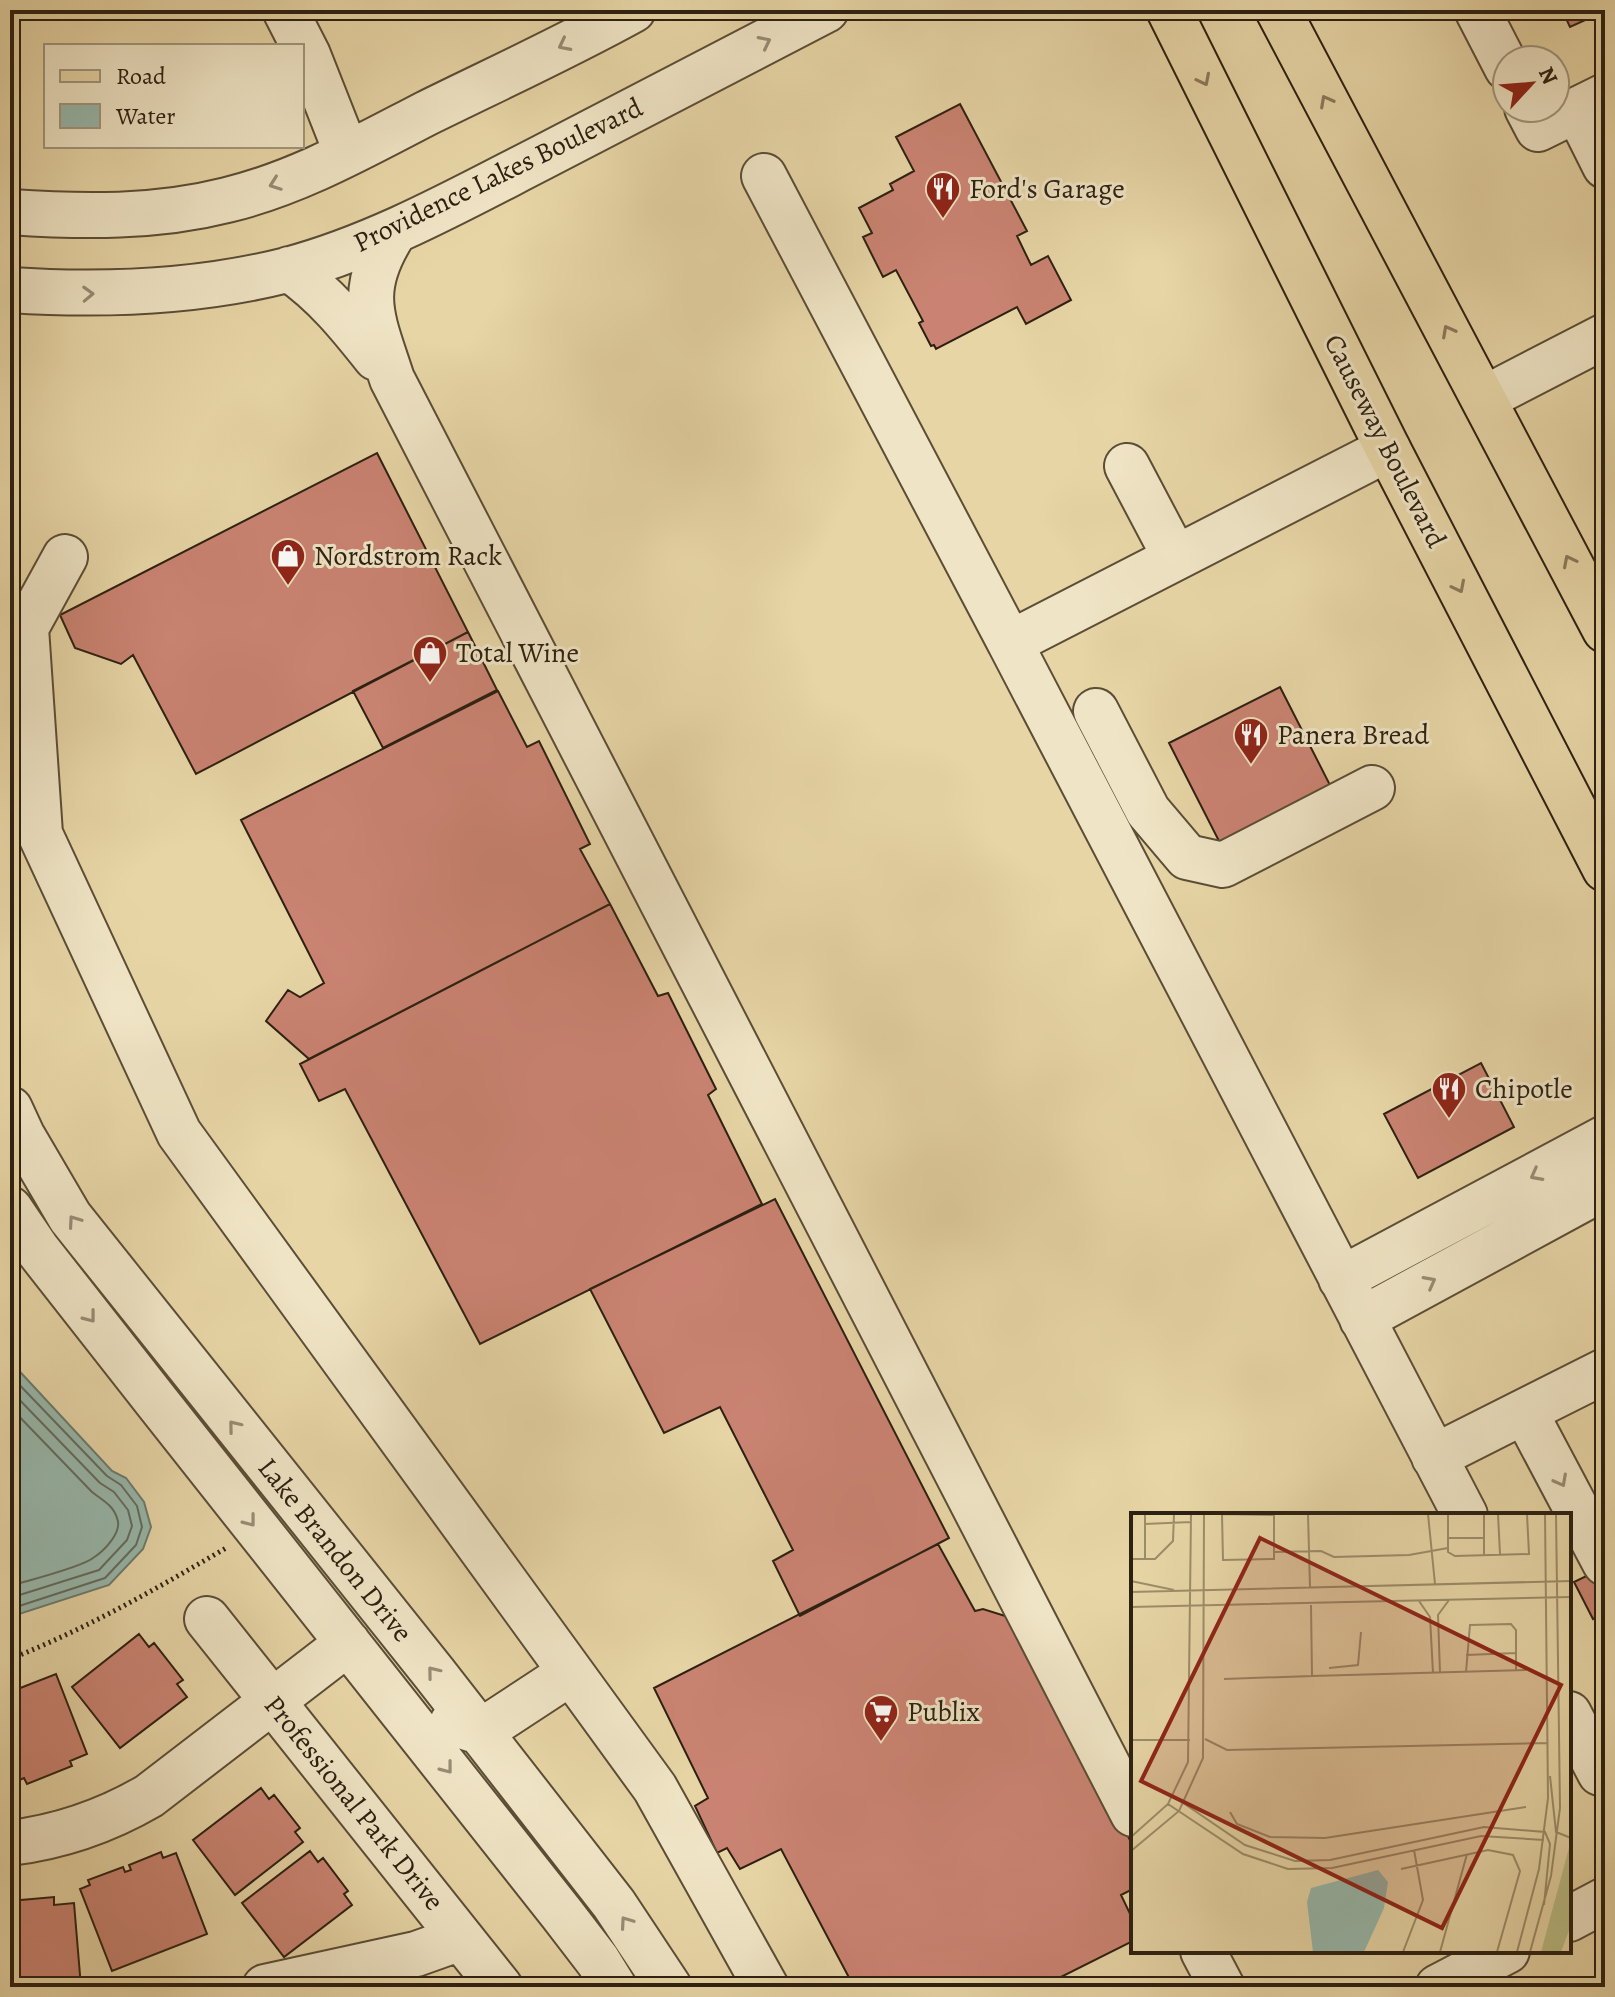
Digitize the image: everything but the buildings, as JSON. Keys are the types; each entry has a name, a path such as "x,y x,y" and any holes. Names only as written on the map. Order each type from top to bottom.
{"main road":[{"name":"Causeway Boulevard","path":"1169,10 1388,449 1605,869"},
{"path":"1278,10 1605,630"}],"street":[{"path":"285,10 302,44"},
{"path":"10,212 68,216 180,210 264,189 347,154 633,10"},
{"name":"Providence Lakes Boulevard","path":"10,290 72,294 149,291 229,281 289,269 395,231 826,10"},
{"path":"1477,10 1495,44"},
{"path":"304,47 347,154"},
{"path":"1571,113 1591,103 1605,166"},
{"path":"764,176 1464,1513"},
{"path":"395,231 381,252 370,291 371,314 392,379 1131,1810"},
{"path":"289,269 315,287 341,314 392,379"},
{"path":"1485,398 1605,336"},
{"path":"1010,643 1388,449"},
{"path":"1127,466 1175,557"},
{"path":"65,557 26,628 25,836 179,1133 655,1788 766,1987"},
{"path":"1096,711 1148,811 1187,857 1223,865 1372,788"},
{"name":"Lake Brandon Drive","path":"10,1109 70,1217 614,1904 669,1987"},
{"path":"1341,1279 1605,1138"},
{"path":"1362,1319 1605,1187"},
{"name":"Lake Brandon Drive","path":"10,1209 37,1249 562,1914 614,1987"},
{"path":"1434,1457 1605,1371"},
{"path":"1525,1412 1605,1563"},
{"path":"294,1577 339,1602 423,1704 449,1722 480,1732 570,1673"},
{"name":"Professional Park Drive","path":"207,1619 500,1987"},
{"path":"10,1843 80,1828 124,1810 173,1779 348,1643"},
{"path":"1582,1713 1600,1773"},
{"path":"1571,1918 1605,1900"},
{"path":"265,1987 416,1954 461,1938"},
{"path":"1204,1953 1222,1987"},
{"path":"1438,1987 1503,1953"}],"path":[{"path":"10,1659 49,1644 133,1603 230,1545"}],"water":[{"path":"10,1361 112,1471 126,1478 144,1502 151,1527 143,1549 109,1585 10,1617"}],"place":[{"name":"Ford's Garage","path":"943,220"},
{"name":"Nordstrom Rack","path":"288,587"},
{"name":"Total Wine","path":"430,684"},
{"name":"Panera Bread","path":"1251,766"},
{"name":"Chipotle","path":"1449,1120"},
{"name":"Publix","path":"881,1743"}]}
